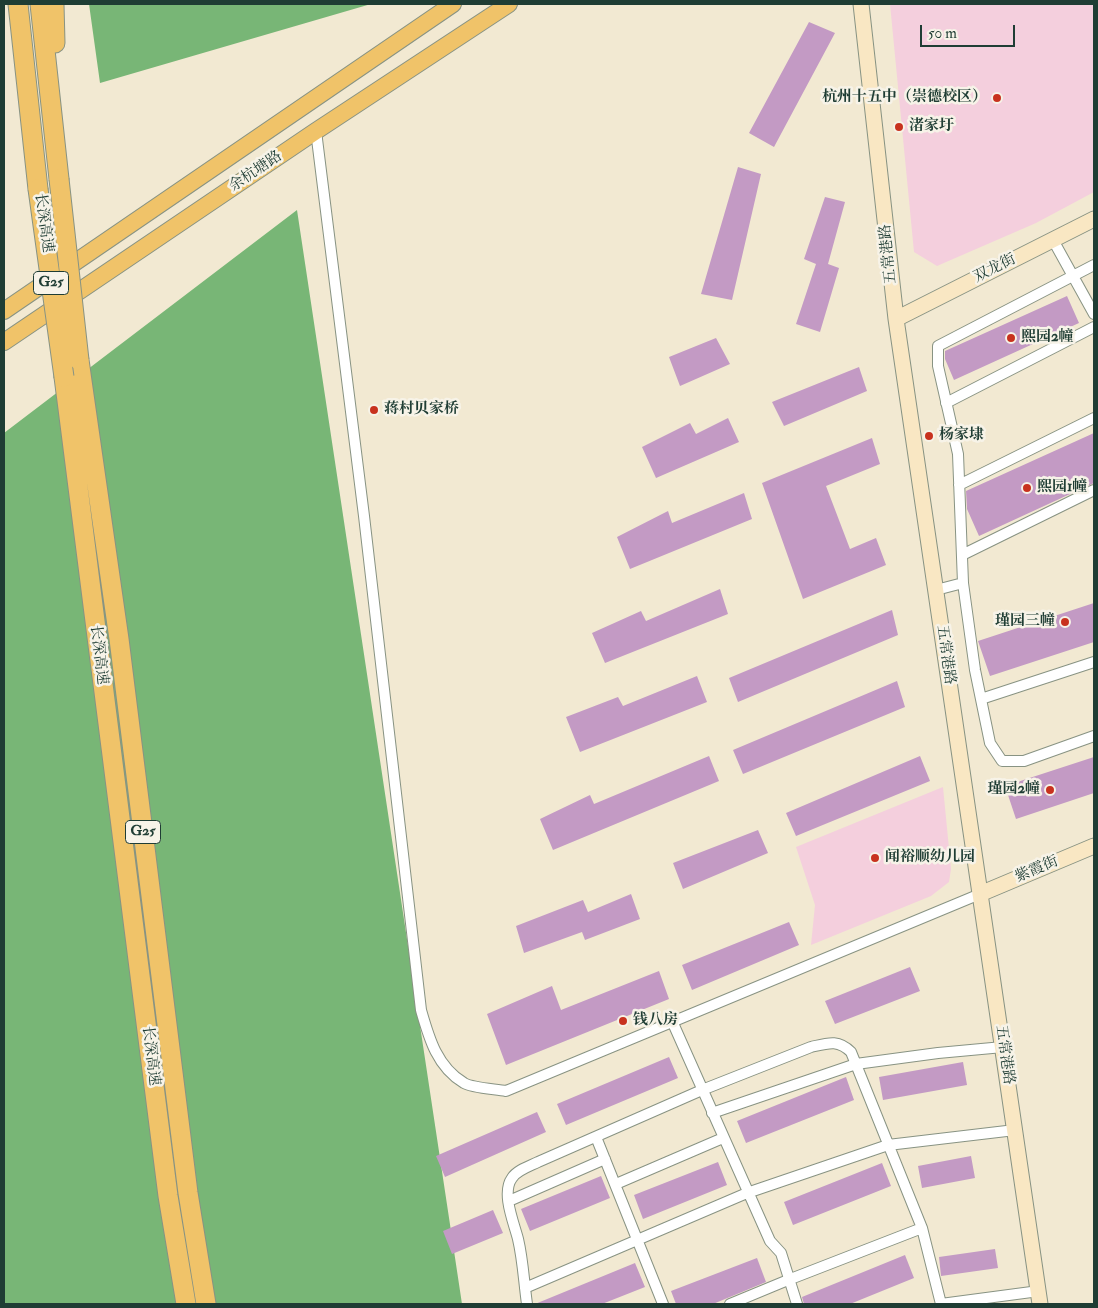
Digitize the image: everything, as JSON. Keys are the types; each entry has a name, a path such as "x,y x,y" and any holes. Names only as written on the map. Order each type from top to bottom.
{"highway":[{"path":"8,4 34,147"},
{"name":"长深高速","path":"18,4 38,189 64,377 166,1176 186,1304"},
{"name":"长深高速","path":"40,4 79,360 119,639 188,1193 206,1304"},
{"path":"54,4 56,150"}],"main road":[{"name":"余杭塘路","path":"4,312 453,4"},
{"name":"余杭塘路","path":"4,342 316,131 509,4"}],"street":[{"name":"五常港路","path":"861,4 896,319 1040,1298"},
{"path":"316,131 363,506 421,1010 429,1039 442,1065 465,1084 506,1090 980,894"},
{"name":"双龙街","path":"896,319 1094,219"},
{"path":"1053,240 1094,314"},
{"path":"1094,265 938,346 938,366 958,454 963,583 975,670 990,743 1002,760 1024,761 1094,736"},
{"path":"946,403 1094,327"},
{"path":"959,485 1094,418"},
{"path":"962,555 1094,490"},
{"path":"936,590 963,583"},
{"path":"981,700 1094,662"},
{"name":"紫霞街","path":"980,894 1094,846"},
{"path":"672,1022 748,1193 770,1240 780,1253 797,1304"},
{"path":"527,1304 518,1238 510,1211 508,1192 512,1178 522,1170 702,1090 811,1047 829,1043 843,1044 851,1052 922,1228 941,1304 1040,1298"},
{"path":"712,1113 856,1064 938,1053 1003,1047"},
{"path":"525,1288 748,1193 888,1145 1015,1130"},
{"path":"596,1136 663,1304"},
{"path":"616,1184 723,1138"},
{"path":"509,1201 605,1159"},
{"path":"730,1304 922,1228"}],"shaded area":[{"name":"杭州十五中（崇德校区）","path":"890,4 1094,4 1094,192 1036,223 937,266 914,252"},
{"name":"闻裕顺幼儿园","path":"943,787 951,869 949,882 931,896 811,945 815,905 796,847"}],"green space":[{"path":"89,4 371,4 100,83"},
{"path":"297,210 462,1304 4,1304 4,433"}],"building":[{"path":"809,22 835,33 774,147 749,133"},
{"path":"738,167 761,174 732,300 701,294"},
{"path":"825,197 845,202 828,264 839,268 820,332 796,324 816,264 804,259"},
{"name":"熙园2幢","path":"1067,296 1079,323 954,380 945,359 945,351"},
{"path":"716,338 730,364 680,386 669,357"},
{"path":"859,367 867,391 784,426 772,402"},
{"path":"728,418 739,442 656,478 642,447 690,423 696,434"},
{"name":"熙园1幢","path":"1094,433 1094,483 979,536 967,509 966,491"},
{"path":"872,438 880,464 826,486 850,549 876,538 886,565 803,599 762,483"},
{"path":"744,493 752,519 630,569 617,537 668,511 672,523"},
{"path":"720,589 728,614 605,663 592,633 641,611 646,621"},
{"name":"瑾园三幢","path":"1094,603 1094,642 990,676 978,641"},
{"path":"892,610 898,635 738,702 729,678"},
{"path":"697,676 707,702 580,752 566,717 618,697 623,706"},
{"path":"897,681 905,707 743,774 733,750"},
{"path":"709,756 719,781 553,850 540,819 590,795 594,804"},
{"path":"920,756 930,781 796,836 786,813"},
{"name":"瑾园2幢","path":"1094,757 1094,793 1016,819 1005,786"},
{"path":"758,830 768,853 683,889 673,863"},
{"path":"631,894 640,919 585,940 582,932 524,953 516,926 583,900 588,912"},
{"path":"789,922 799,945 692,990 682,965"},
{"path":"910,967 920,991 835,1024 825,1001"},
{"path":"659,971 669,999 506,1065 487,1014 552,986 561,1010"},
{"path":"669,1057 678,1078 566,1125 557,1104"},
{"path":"963,1062 967,1085 883,1100 879,1077"},
{"path":"846,1077 854,1100 746,1143 737,1121"},
{"path":"537,1112 546,1132 445,1177 436,1156"},
{"path":"971,1156 975,1178 922,1188 918,1166"},
{"path":"718,1162 727,1185 643,1219 634,1195"},
{"path":"882,1163 891,1186 793,1225 784,1202"},
{"path":"601,1176 610,1198 530,1231 521,1209"},
{"path":"493,1210 503,1233 452,1254 443,1231"},
{"path":"995,1249 998,1268 941,1276 939,1257"},
{"path":"905,1255 914,1278 850,1304 804,1304 802,1297"},
{"path":"757,1258 766,1282 713,1304 676,1304 671,1291"},
{"path":"635,1263 645,1287 602,1304 535,1304"}],"place":[{"name":"杭州十五中（崇德校区）","path":"997,98"},
{"name":"渚家圩","path":"899,127"},
{"name":"熙园2幢","path":"1011,338"},
{"name":"蒋村贝家桥","path":"374,410"},
{"name":"杨家埭","path":"929,436"},
{"name":"熙园1幢","path":"1027,488"},
{"name":"瑾园三幢","path":"1065,622"},
{"name":"瑾园2幢","path":"1050,790"},
{"name":"闻裕顺幼儿园","path":"875,858"},
{"name":"钱八房","path":"623,1021"}]}
